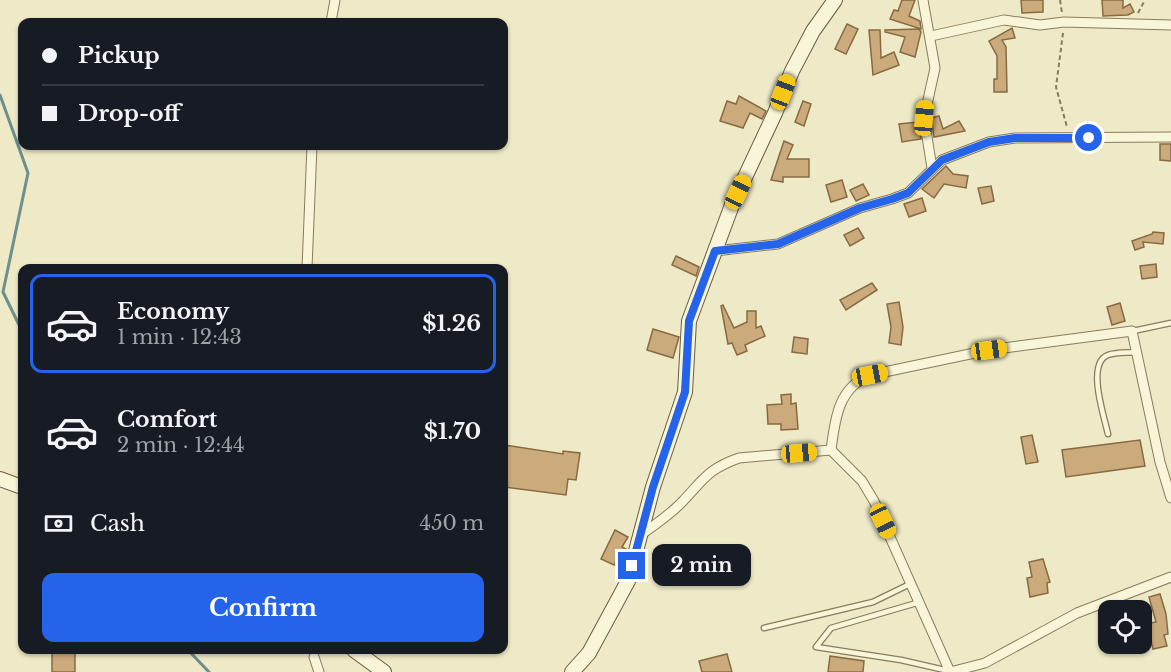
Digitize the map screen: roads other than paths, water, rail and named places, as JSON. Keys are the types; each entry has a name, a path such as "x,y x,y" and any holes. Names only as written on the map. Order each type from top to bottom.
{"street":[{"path":"332,18 335,0"},
{"path":"572,672 589,653 628,581 653,487 685,392 689,321 715,251 792,71 813,31 835,0"},
{"path":"923,0 931,36 934,81 926,103 924,118 932,168"},
{"path":"931,36 1004,20 1040,25 1064,22 1171,25"},
{"path":"715,251 778,244 860,208 908,193 932,168 951,155 989,142 1015,138 1171,137"},
{"path":"308,264 312,150"},
{"path":"831,450 839,407 856,381 870,375 989,350 1132,331 1160,462 1171,498"},
{"path":"642,534 683,502 706,474 727,462 739,458 831,450 862,481 912,583 950,672 985,663 1077,613 1171,577"},
{"path":"0,479 18,486"},
{"path":"359,654 384,672"},
{"path":"314,657 320,672"}],"lane":[{"path":"1132,331 1171,322"},
{"path":"1108,434 1096,375 1099,362 1108,355 1137,352"},
{"path":"764,628 873,602 912,583"},
{"path":"920,602 831,628 816,647 901,660 950,672"}],"waterway":[{"path":"0,95 18,145"},
{"path":"18,323 3,292 28,173 20,150"},
{"path":"192,654 209,672"}]}
